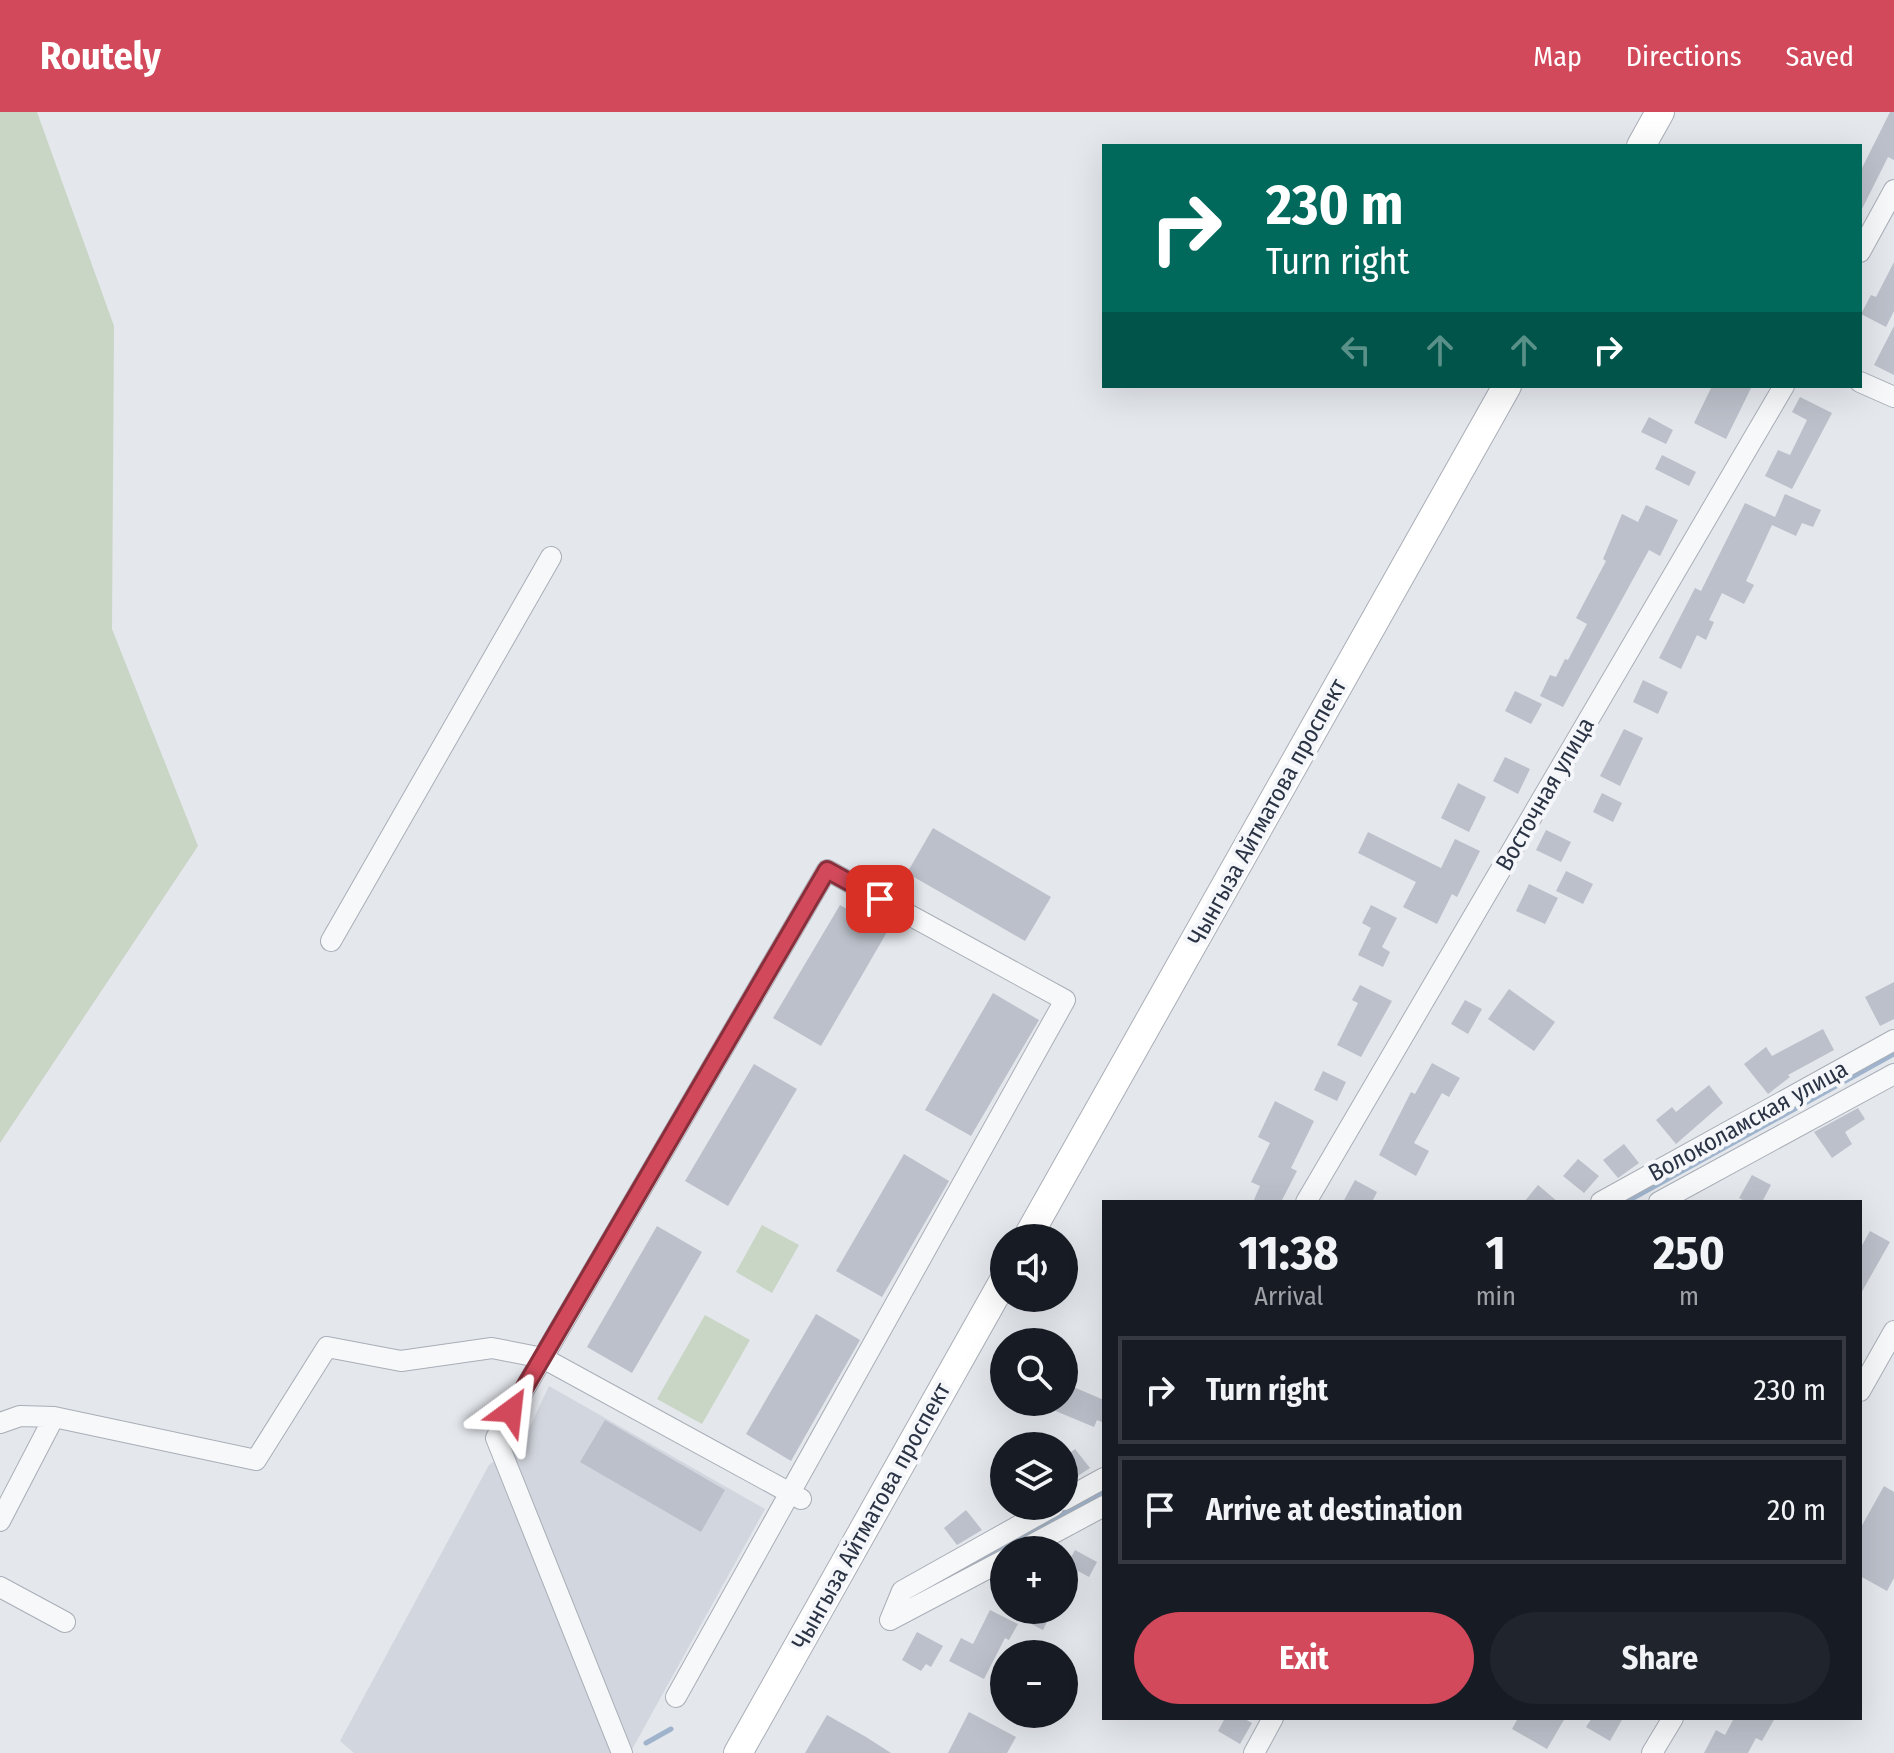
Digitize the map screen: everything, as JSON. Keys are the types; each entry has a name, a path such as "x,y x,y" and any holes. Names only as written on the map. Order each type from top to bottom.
{"main road":[{"path":"1642,144 1660,112"},
{"name":"Чынгыза Айтматова проспект","path":"1035,1224 1506,388"},
{"name":"Чынгыза Айтматова проспект","path":"738,1753 990,1305"}],"street":[{"path":"1862,248 1894,190"},
{"path":"1862,383 1894,397"},
{"name":"Восточная улица","path":"1307,1200 1783,388"},
{"path":"331,941 551,557"},
{"path":"622,1753 496,1438 827,870 1065,1000 795,1496 676,1697"},
{"name":"Волоколамская улица","path":"1605,1200 1894,1040"},
{"path":"1663,1200 1894,1074"},
{"path":"1862,1387 1894,1331"},
{"path":"0,1423 20,1416 54,1417 256,1460 327,1347 401,1361 492,1348 543,1358 795,1496"},
{"path":"0,1521 54,1417"},
{"path":"1078,1492 1102,1479"},
{"path":"1048,1536 1102,1507"},
{"path":"1000,1536 1029,1520"},
{"path":"990,1542 902,1591 894,1610 990,1566"},
{"path":"0,1587 65,1622"},
{"path":"1254,1753 1272,1720"},
{"path":"1652,1753 1672,1720"}],"shaded area":[{"path":"549,1386 765,1509 630,1753 354,1753 340,1741 489,1465 525,1437"}],"green space":[{"path":"0,112 37,112 114,326 112,629 198,846 0,1143"},
{"path":"762,1225 799,1245 772,1293 736,1272"},
{"path":"705,1315 750,1340 702,1424 657,1399"}],"building":[{"path":"1890,112 1894,112 1894,160 1888,157 1862,209 1862,168"},
{"path":"1894,262 1894,311 1886,327 1862,315 1871,295 1876,297"},
{"path":"1894,326 1894,375 1874,365"},
{"path":"1711,388 1751,388 1726,439 1694,423"},
{"path":"1800,397 1832,413 1792,489 1765,476 1778,450 1790,455 1807,420 1792,412"},
{"path":"1649,417 1673,430 1666,444 1641,432"},
{"path":"1662,455 1696,472 1689,486 1655,469"},
{"path":"1785,494 1821,510 1813,527 1802,523 1796,536 1772,525 1746,581 1754,585 1744,604 1722,593 1709,620 1714,622 1706,640 1697,635 1681,669 1659,658 1695,588 1701,591 1745,503 1775,517"},
{"path":"1646,505 1678,520 1660,556 1649,550 1563,707 1540,696 1550,675 1556,677 1565,659 1568,660 1587,624 1576,618 1606,561 1603,559 1622,514 1638,522"},
{"path":"1643,680 1668,692 1658,714 1633,702"},
{"path":"1515,691 1542,704 1531,724 1505,711"},
{"path":"1624,729 1643,738 1620,786 1600,776"},
{"path":"1505,757 1530,769 1518,794 1493,781"},
{"path":"1458,783 1486,797 1469,832 1441,818"},
{"path":"1602,793 1622,803 1613,822 1593,812"},
{"path":"933,828 1051,897 1025,941 907,873"},
{"path":"1546,830 1571,842 1561,862 1536,850"},
{"path":"1368,832 1441,868 1455,839 1480,851 1457,897 1452,894 1437,924 1403,907 1416,882 1358,853"},
{"path":"1566,871 1593,884 1583,904 1556,891"},
{"path":"1529,884 1558,898 1545,924 1516,911"},
{"path":"840,905 887,932 821,1046 773,1018"},
{"path":"1371,905 1397,918 1382,947 1390,952 1383,967 1358,955 1371,928 1362,923"},
{"path":"1894,982 1894,1019 1880,1026 1865,997"},
{"path":"1360,985 1392,1001 1361,1057 1337,1045 1358,1003 1352,1000"},
{"path":"1509,989 1555,1022 1534,1051 1488,1019"},
{"path":"993,993 1039,1020 971,1136 925,1110"},
{"path":"1465,1000 1482,1009 1468,1034 1451,1024"},
{"path":"1823,1029 1834,1050 1788,1075 1790,1077 1768,1094 1744,1064 1766,1047 1772,1056"},
{"path":"1432,1063 1460,1078 1449,1097 1442,1093 1414,1143 1429,1151 1416,1176 1379,1155 1411,1092 1415,1094"},
{"path":"754,1064 797,1089 728,1206 685,1181"},
{"path":"1323,1071 1346,1082 1337,1101 1314,1090"},
{"path":"1709,1085 1723,1103 1676,1144 1656,1120 1672,1107 1676,1112"},
{"path":"1275,1101 1314,1121 1291,1168 1297,1171 1282,1200 1254,1200 1260,1186 1251,1182 1270,1143 1258,1137"},
{"path":"1858,1108 1865,1119 1845,1132 1852,1144 1832,1158 1814,1132"},
{"path":"1624,1144 1639,1163 1618,1178 1603,1160"},
{"path":"904,1154 949,1181 882,1297 836,1271"},
{"path":"1578,1159 1599,1176 1584,1193 1563,1176"},
{"path":"1752,1175 1771,1185 1763,1200 1739,1198"},
{"path":"1355,1180 1377,1192 1373,1200 1344,1200"},
{"path":"1538,1185 1556,1200 1526,1200"},
{"path":"657,1226 702,1252 632,1373 587,1347"},
{"path":"1870,1231 1890,1242 1862,1291 1862,1245"},
{"path":"816,1314 860,1340 791,1461 746,1434"},
{"path":"1078,1389 1102,1399 1102,1422 1097,1420 1094,1427 1068,1416 1078,1416"},
{"path":"605,1420 725,1490 701,1532 580,1462"},
{"path":"1078,1453 1090,1468 1078,1476"},
{"path":"1884,1486 1894,1492 1894,1578 1887,1591 1862,1577 1862,1525"},
{"path":"966,1510 982,1530 957,1545 944,1528"},
{"path":"1078,1552 1097,1562 1089,1577 1078,1571"},
{"path":"990,1610 990,1624 1018,1624 1009,1640 990,1640 990,1667 984,1679 949,1661 961,1638 973,1644"},
{"path":"1031,1624 1046,1624 1043,1630"},
{"path":"917,1632 943,1646 931,1667 926,1664 921,1671 902,1660"},
{"path":"969,1712 990,1723 990,1728 999,1728 1016,1737 1007,1753 948,1753"},
{"path":"827,1715 866,1737 891,1753 805,1753"},
{"path":"1224,1720 1247,1720 1252,1723 1240,1744 1218,1731"},
{"path":"1517,1720 1564,1720 1547,1749 1512,1729"},
{"path":"1591,1720 1622,1720 1610,1741 1586,1727"},
{"path":"1733,1720 1774,1720 1762,1741 1756,1738 1748,1753 1704,1753 1716,1730 1725,1735"}],"waterway":[{"path":"1630,1200 1894,1054"},
{"path":"930,1588 1102,1492"},
{"path":"646,1743 671,1729"}],"route":[{"path":"511,1411 827,870 880,899"}]}
